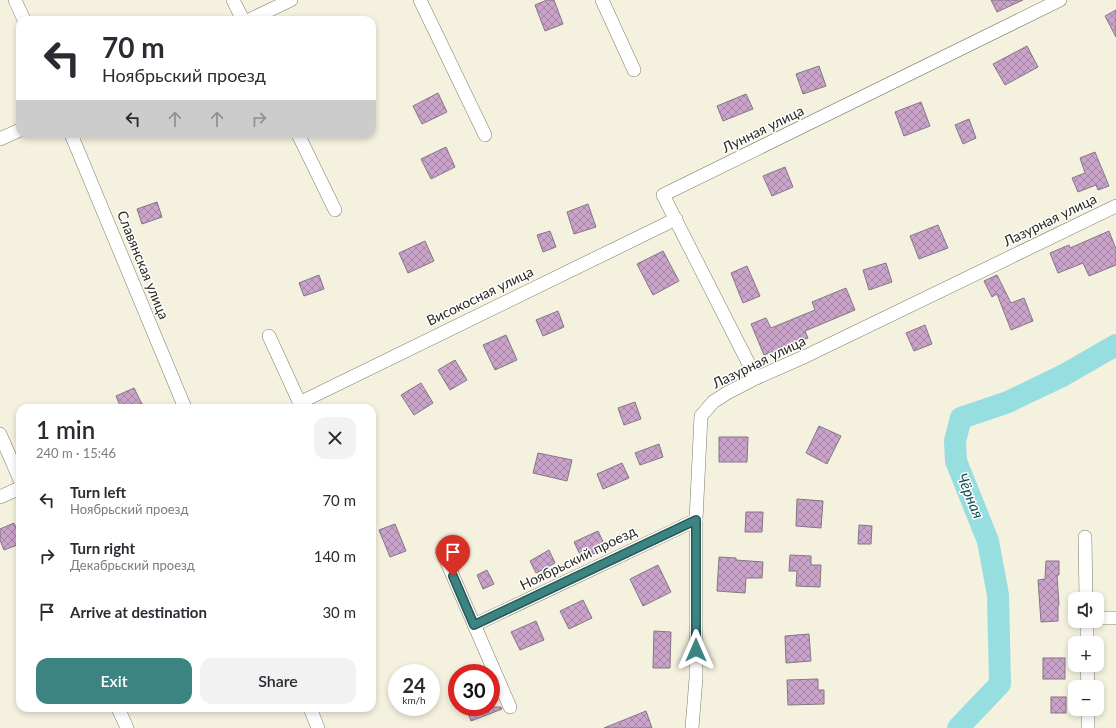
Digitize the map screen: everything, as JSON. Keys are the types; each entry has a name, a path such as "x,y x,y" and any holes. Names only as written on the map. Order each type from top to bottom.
{"street":[{"path":"15,0 22,16"},
{"path":"233,0 241,16"},
{"path":"258,16 290,0"},
{"path":"420,0 485,135"},
{"path":"602,0 634,70"},
{"name":"Лунная улица","path":"756,378 663,195 1060,0"},
{"path":"0,139 16,132"},
{"name":"Славянская улица","path":"73,138 183,404"},
{"path":"300,138 335,210"},
{"name":"Лазурная улица","path":"692,728 696,678 696,520 702,416 713,402 756,378 1116,206"},
{"name":"Високосная улица","path":"302,404 676,219"},
{"path":"269,336 300,404"},
{"path":"0,434 16,471"},
{"path":"0,497 16,490"},
{"name":"Ноябрьский проезд","path":"474,625 696,520"},
{"path":"1085,538 1086,592"},
{"path":"442,551 510,706"},
{"path":"1104,618 1116,618"},
{"path":"120,712 126,728"},
{"path":"312,712 318,728"},
{"path":"1088,716 1088,728"}],"building":[{"path":"547,0 554,0 563,24 545,31 535,5"},
{"path":"991,0 1023,0 997,12"},
{"path":"1116,10 1116,37 1105,16"},
{"path":"1027,46 1038,67 1005,85 993,64"},
{"path":"819,66 826,86 803,94 796,74"},
{"path":"438,93 447,112 422,124 413,106"},
{"path":"746,94 753,109 723,121 717,106"},
{"path":"921,102 930,126 904,136 895,112"},
{"path":"969,119 976,138 963,144 955,125"},
{"path":"446,147 455,167 431,179 421,159"},
{"path":"1095,152 1109,186 1098,190 1096,185 1078,192 1072,178 1085,173 1080,158"},
{"path":"785,167 793,187 772,196 763,176"},
{"path":"157,202 162,217 142,224 137,209"},
{"path":"588,204 596,227 574,234 567,212"},
{"path":"938,225 948,248 919,259 910,236"},
{"path":"550,231 556,247 543,252 537,235"},
{"path":"1109,231 1116,249 1116,265 1089,276 1083,263 1058,273 1050,253 1069,245 1070,248"},
{"path":"425,241 434,261 408,273 399,253"},
{"path":"663,251 679,281 653,295 637,264"},
{"path":"886,263 892,282 869,290 863,270"},
{"path":"747,266 760,296 743,303 731,273"},
{"path":"319,275 324,289 304,296 299,283"},
{"path":"997,275 1011,303 1024,298 1033,321 1011,330 997,294 992,297 984,281"},
{"path":"846,288 855,310 805,331 808,338 764,355 751,324 766,318 771,328 815,310 812,302"},
{"path":"558,311 564,327 543,336 536,320"},
{"path":"925,325 932,344 914,351 906,333"},
{"path":"506,335 517,360 495,370 483,345"},
{"path":"455,360 467,380 450,390 438,370"},
{"path":"421,383 433,403 414,415 401,395"},
{"path":"134,388 142,404 119,404 116,396"},
{"path":"635,402 641,419 624,425 618,408"},
{"path":"819,426 841,436 827,464 806,453"},
{"path":"719,437 748,437 747,462 719,462"},
{"path":"659,444 663,457 640,465 635,453"},
{"path":"538,453 572,460 567,481 533,473"},
{"path":"622,463 629,478 603,489 597,474"},
{"path":"797,499 823,501 821,528 796,526"},
{"path":"746,512 763,512 762,532 745,532"},
{"path":"14,523 16,528 16,546 4,550 0,540 0,529"},
{"path":"395,524 406,551 390,557 379,530"},
{"path":"859,525 872,526 871,544 858,544"},
{"path":"598,531 606,548 582,559 574,542"},
{"path":"549,550 555,563 536,573 530,561"},
{"path":"790,555 811,556 811,565 821,565 820,587 796,586 797,571 789,571"},
{"path":"719,557 763,562 762,578 746,578 745,593 717,591"},
{"path":"1046,561 1059,561 1059,575 1057,575 1059,605 1058,621 1041,622 1038,580 1045,579"},
{"path":"658,565 671,592 643,606 630,579"},
{"path":"487,570 494,584 483,589 477,575"},
{"path":"583,600 592,618 569,629 560,611"},
{"path":"536,621 544,640 520,650 511,632"},
{"path":"654,631 671,632 670,668 653,668"},
{"path":"809,634 811,661 786,663 785,636"},
{"path":"1043,658 1065,658 1065,679 1043,679"},
{"path":"818,679 818,690 824,690 824,704 788,705 787,680"},
{"path":"1051,697 1066,697 1066,713 1051,713"},
{"path":"646,711 652,728 604,728"},
{"path":"469,716 484,716 471,721"}],"waterway":[{"name":"Чёрная","path":"958,728 1000,684 998,595 988,541 956,461 955,441 961,418 1008,402 1064,375 1116,345"}],"route":[{"path":"453,576 474,625 696,520 696,650"}]}
